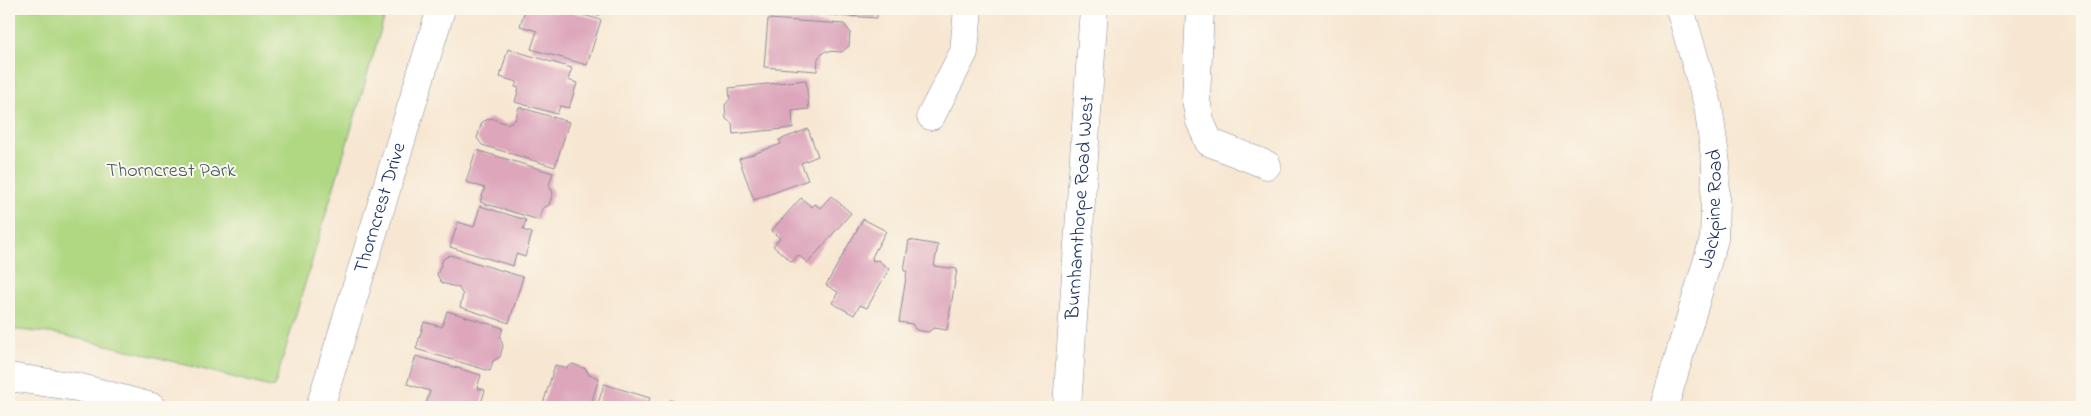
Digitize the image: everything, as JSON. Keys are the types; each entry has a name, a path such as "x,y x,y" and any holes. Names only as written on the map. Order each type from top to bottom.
{"street":[{"name":"Thorncrest Drive","path":"320,407 441,9"},
{"path":"931,116 964,52 968,9"},
{"name":"Burnhamthorpe Road West","path":"1067,407 1094,9"},
{"path":"1200,9 1196,100 1200,121 1210,142 1267,165"},
{"name":"Jackpine Road","path":"1664,407 1714,239 1716,164 1708,106 1680,9"},
{"path":"9,377 77,387 152,407"}],"green space":[{"name":"Thorncrest Park","path":"9,9 387,9 274,388 137,352 58,334 9,329"}],"building":[{"path":"525,9 562,9 601,20 587,65 531,49 537,31 520,26"},
{"path":"581,9 602,9 600,15"},
{"path":"801,9 877,9 877,18 800,13"},
{"path":"768,19 844,24 850,32 849,46 842,52 825,51 818,58 817,71 764,67"},
{"path":"508,49 572,68 568,80 577,83 569,108 560,106 557,114 515,102 519,88 515,87 517,82 500,77"},
{"path":"806,80 809,109 792,111 793,128 733,134 732,123 726,119 725,105 730,99 729,88"},
{"path":"519,107 569,122 555,167 482,145 477,138 482,122 491,118 507,124 515,120"},
{"path":"808,129 818,156 801,163 808,180 754,200 739,159 781,144 779,140"},
{"path":"476,150 553,173 549,185 553,193 549,205 542,209 539,220 480,202 485,188 466,182"},
{"path":"831,196 851,213 808,263 798,255 792,262 773,246 780,238 771,231 801,198 812,207 815,204 820,208"},
{"path":"480,206 526,220 523,230 532,233 525,257 516,254 513,266 450,247 458,222 474,227"},
{"path":"863,219 886,231 872,257 873,261 878,260 889,269 867,308 860,305 854,315 832,303 838,292 826,285"},
{"path":"909,240 938,245 934,266 957,269 947,330 934,328 928,332 916,330 912,324 899,322 907,271 904,271"},
{"path":"450,255 523,277 509,323 460,307 463,295 459,288 442,283 437,275 443,259"},
{"path":"447,311 503,328 500,337 503,346 500,357 493,361 490,371 416,349 424,322 442,327"},
{"path":"416,356 481,375 477,388 485,390 480,407 425,407 430,391 407,384"},
{"path":"573,364 586,369 589,375 599,378 590,407 542,407 555,365 566,368"},
{"path":"604,384 650,398 647,407 597,407"},
{"path":"670,400 695,405 695,407 669,407"}]}
